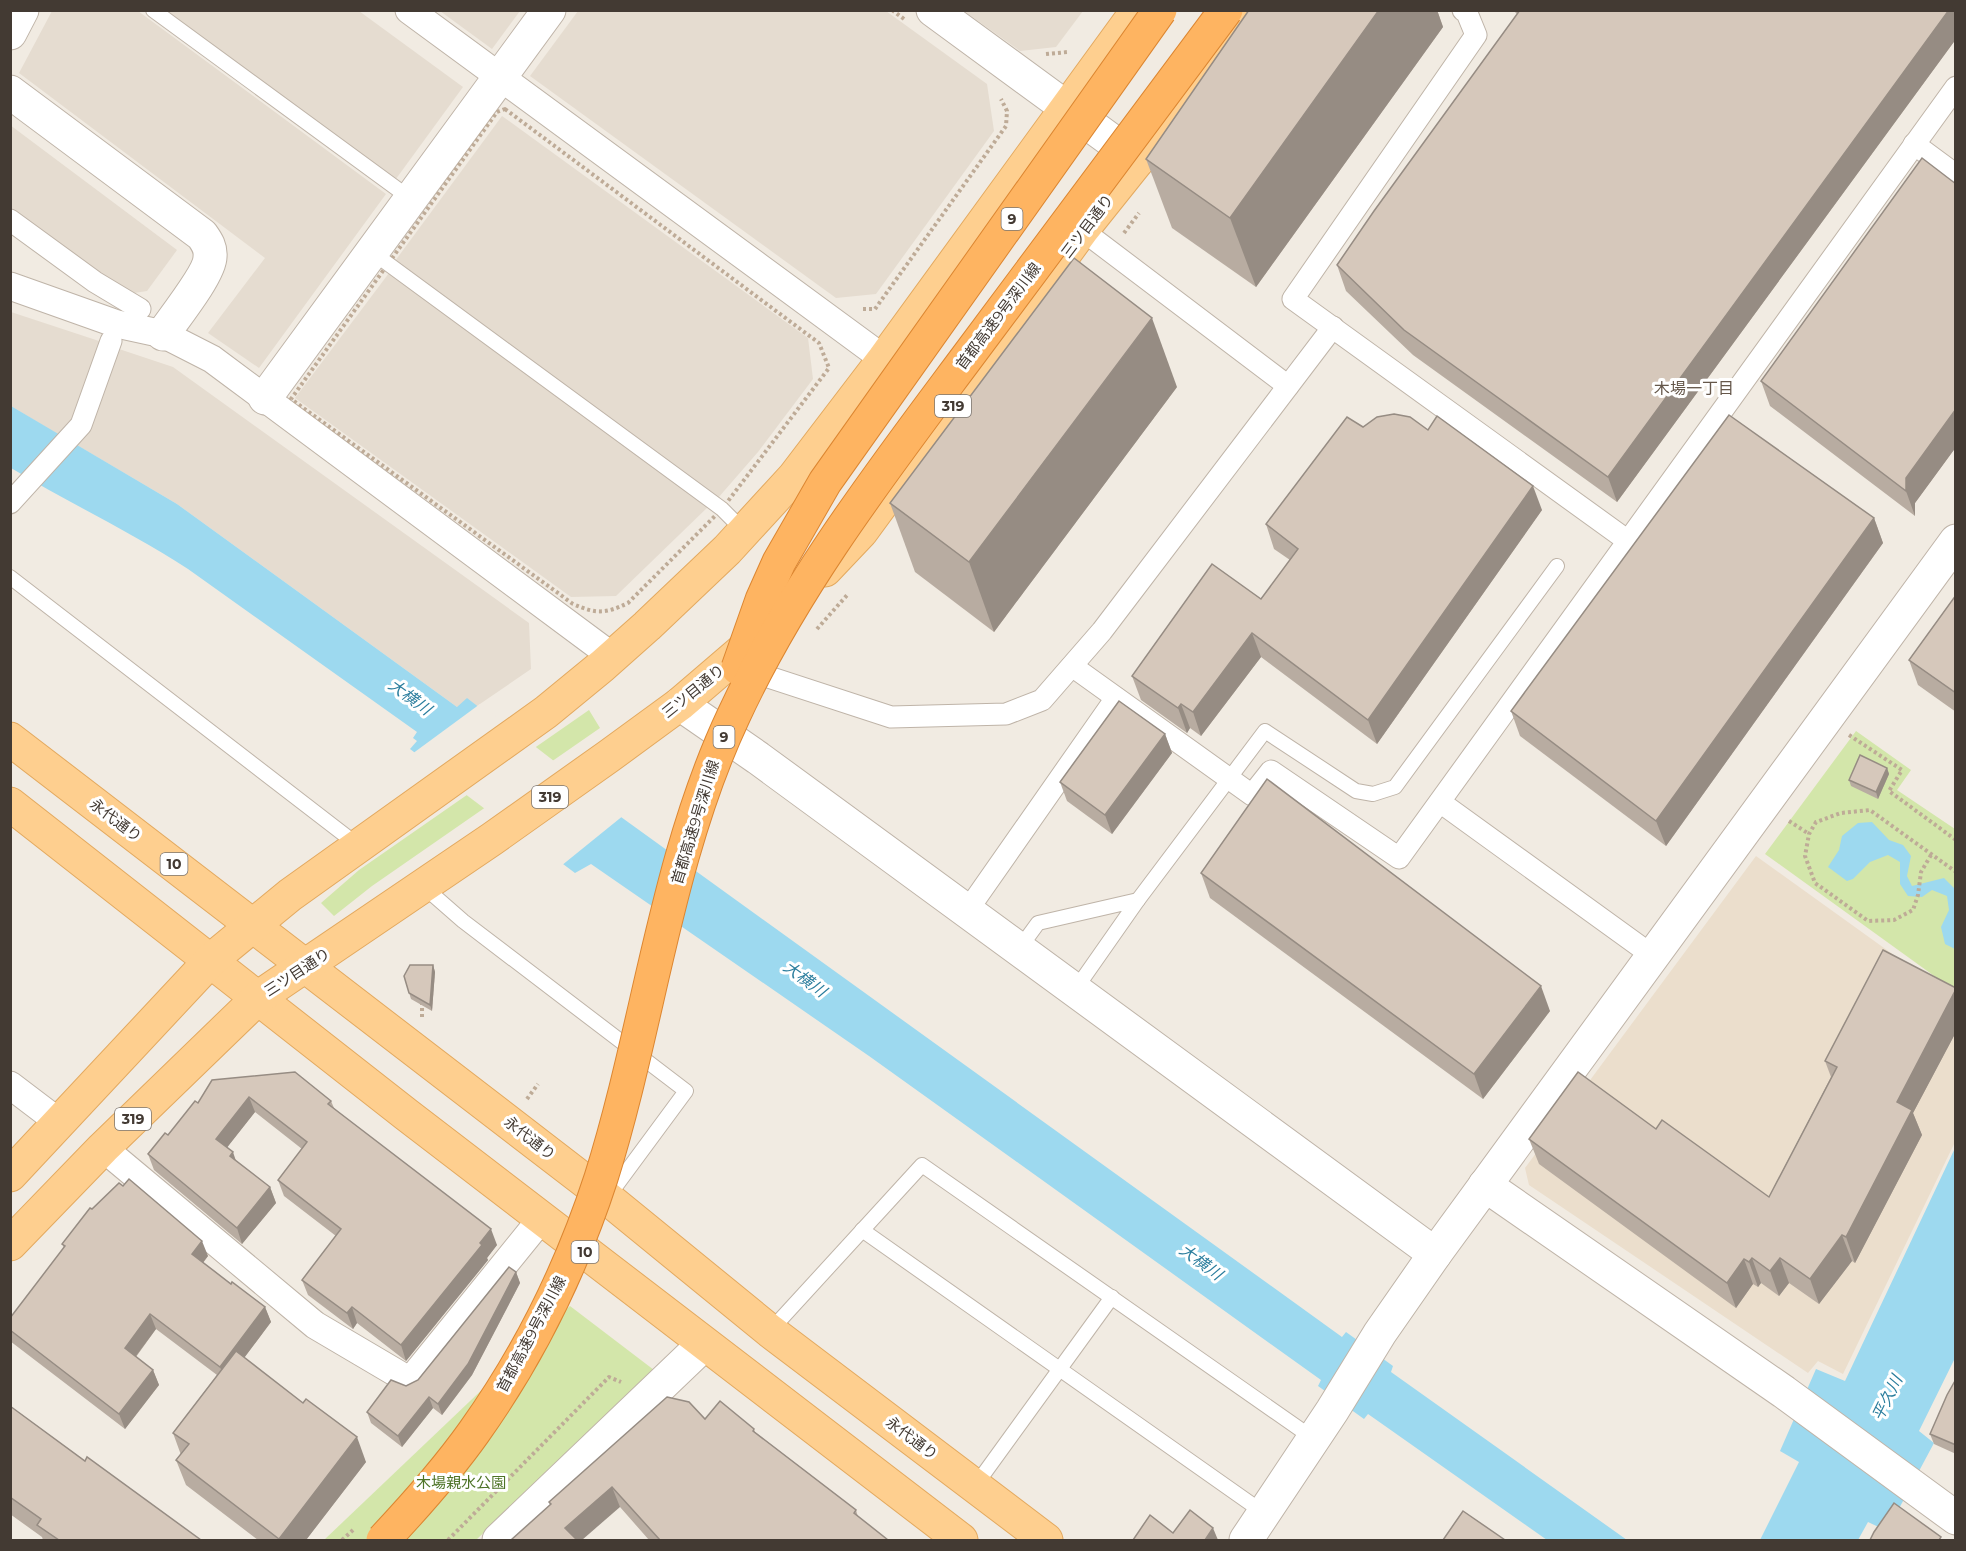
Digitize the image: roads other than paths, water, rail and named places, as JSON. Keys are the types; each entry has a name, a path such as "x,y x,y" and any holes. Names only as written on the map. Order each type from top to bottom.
{"highway":[{"name":"首都高速9号深川線","path":"381,1540 449,1462 490,1405 532,1333 565,1263 597,1175 633,1038 661,916 692,805 762,600 779,562 825,482 1160,10"},
{"name":"首都高速9号深川線","path":"381,1540 430,1489 473,1434 513,1371 555,1294 586,1219 603,1169 636,1047 664,924 702,794 716,754 761,658 809,576 896,451 1226,10"}],"main road":[{"path":"10,1175 211,960 252,925 546,712 613,657 744,531 794,477 884,359 1138,10"},
{"name":"三ツ目通り","path":"10,1244 103,1148 259,997 492,839 609,756 680,704 779,619 861,532 1082,230 1138,160 1250,10"},
{"name":"永代通り","path":"10,740 607,1198 770,1331 1046,1540"},
{"name":"10","path":"10,804 704,1344 961,1540"}],"street":[{"path":"10,33 22,10"},
{"path":"409,10 884,359"},
{"path":"265,398 549,10"},
{"path":"1463,10 1467,13 1476,34 1293,298 1628,540"},
{"path":"922,17 1067,109 1138,160"},
{"path":"1072,666 1252,795 1271,771 1400,858 1956,87"},
{"path":"10,92 202,235 210,248 211,260 163,334"},
{"path":"1914,144 1956,175"},
{"path":"10,220 95,282 140,309"},
{"path":"1082,230 1288,386"},
{"path":"10,286 108,321 163,334 212,359 613,657"},
{"path":"727,664 891,717 1006,714 1042,700 1102,632 1333,327"},
{"path":"13,500 81,425 111,341"},
{"path":"1246,1540 1314,1439 1380,1333 1435,1254 1956,541"},
{"path":"967,911 1116,698"},
{"path":"680,704 758,758 1435,1254"},
{"path":"1440,802 1653,956"},
{"path":"10,1085 60,1123"},
{"path":"103,1148 315,1325 410,1381 542,1218"},
{"path":"1485,1185 1784,1392 1956,1518"},
{"path":"499,1540 704,1344"}],"lane":[{"path":"153,10 411,199"},
{"path":"372,252 722,509 744,531"},
{"path":"1075,990 1138,900 1265,731 1356,791 1373,794 1395,787 1557,566"},
{"path":"10,577 359,846"},
{"path":"423,886 463,921 686,1091 607,1198"},
{"path":"1019,949 1038,923 1138,900"},
{"path":"770,1331 922,1165 1314,1439"},
{"path":"862,1230 1264,1514"},
{"path":"975,1486 1112,1297"}],"water":[{"name":"大横川","path":"11,406 177,504 457,707 467,698 621,817 1342,1337 1346,1332 1393,1366 1391,1372 1627,1540 1547,1540 1368,1414 1364,1419 1318,1386 1321,1380 869,1056 591,864 575,873 410,749 417,741 413,738 417,732 188,569 11,468"},
{"path":"1872,822 1889,840 1903,845 1911,856 1907,876 1912,886 1944,878 1955,889 1955,949 1945,944 1941,927 1949,910 1947,896 1932,890 1922,897 1908,896 1900,884 1900,862 1888,855 1870,862 1853,879 1847,881 1828,867 1839,850 1842,836 1858,823"},
{"name":"平久川","path":"1955,1148 1955,1358 1919,1431 1934,1443 1887,1531 1868,1522 1858,1540 1760,1540 1799,1462 1780,1451 1816,1369 1845,1381"}],"district":[{"name":"木場一丁目","path":"1694,388"}],"park label":[{"name":"木場親水公園","path":"461,1482"}]}
